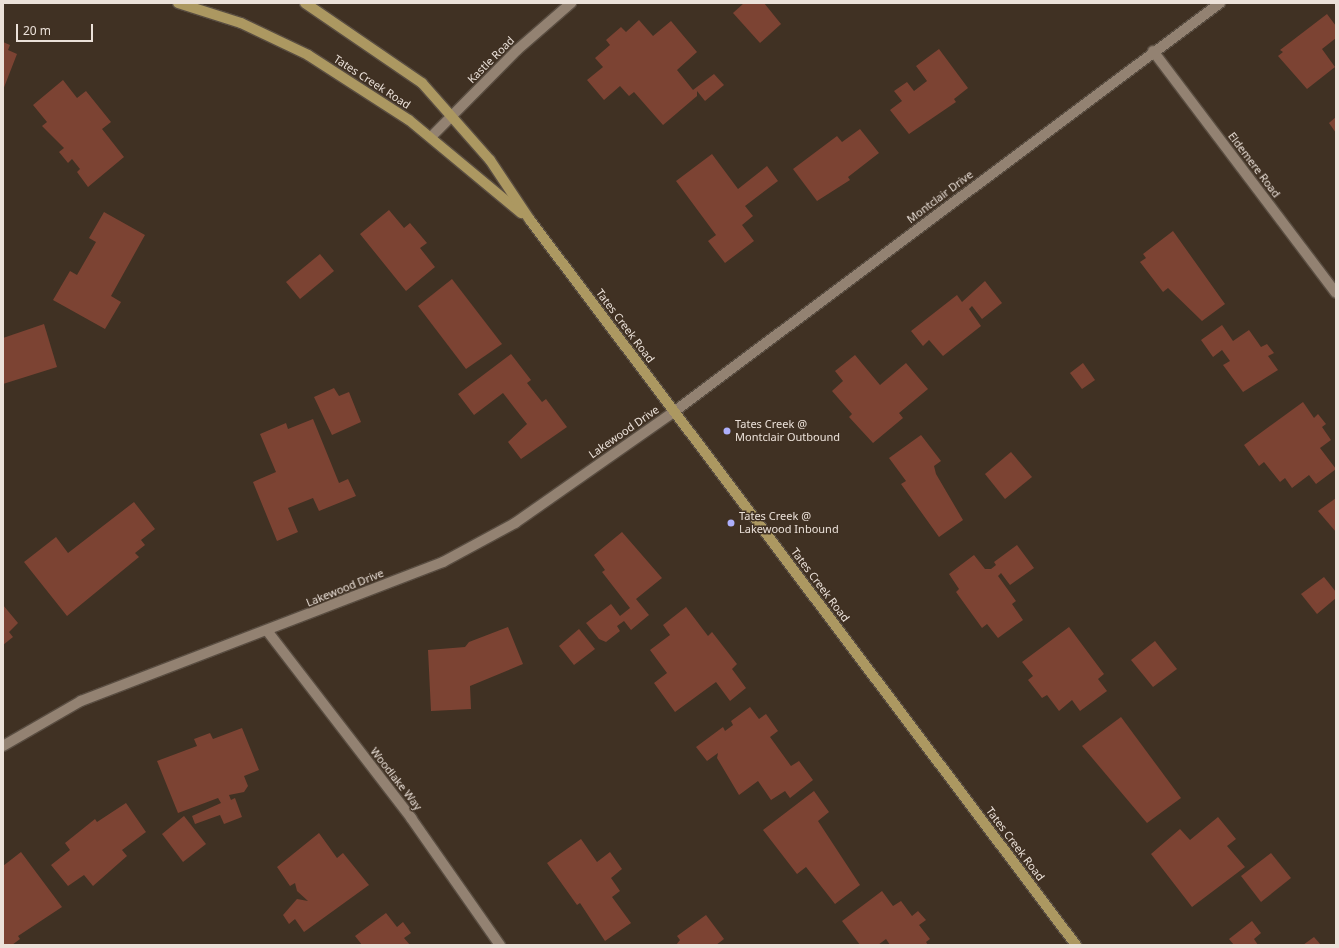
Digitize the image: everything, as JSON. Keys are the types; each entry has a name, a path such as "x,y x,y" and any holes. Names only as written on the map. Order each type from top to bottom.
{"main road":[{"name":"Tates Creek Road","path":"178,3 242,23 308,55 430,137 530,220"},
{"name":"Tates Creek Road","path":"305,3 422,83 453,115 490,160 530,220 1076,945"}],"street":[{"name":"Kastle Road","path":"430,137 571,3"},
{"name":"Montclair Drive","path":"675,411 1153,51 1220,3"},
{"name":"Eldemere Road","path":"1153,51 1336,293"},
{"name":"Lakewood Drive","path":"3,746 81,701 268,632 476,546 675,411"},
{"name":"Woodlake Way","path":"268,632 411,818 500,945"}],"building":[{"path":"744,3 764,3 781,24 760,43 733,13"},
{"path":"1327,14 1336,26 1336,38 1322,49 1335,67 1307,89 1278,56 1283,52 1280,50"},
{"path":"639,20 653,36 671,21 697,52 677,70 693,90 714,74 724,85 705,101 697,91 697,96 663,125 634,92 629,96 620,86 604,100 587,80 603,67 595,58 610,45 606,40 621,27 626,32"},
{"path":"3,42 10,45 8,50 17,54 3,90"},
{"path":"939,49 968,88 954,99 956,102 909,134 890,110 902,101 894,91 907,82 914,91 927,81 916,66"},
{"path":"63,80 77,98 86,91 111,122 102,129 124,157 88,187 77,172 80,169 72,159 68,163 59,152 64,148 42,126 47,122 33,105"},
{"path":"1336,117 1336,133 1329,123"},
{"path":"860,129 879,153 848,177 850,180 817,201 793,169 837,136 842,142"},
{"path":"712,154 738,189 767,166 778,181 745,206 753,216 742,225 754,241 725,263 708,241 716,235 676,181"},
{"path":"389,210 404,228 410,223 427,243 420,248 435,267 406,291 360,234"},
{"path":"104,212 145,235 111,296 121,302 105,329 53,300 70,271 77,275 96,242 89,238"},
{"path":"1173,231 1225,304 1202,321 1168,288 1163,292 1140,262 1146,258 1143,254"},
{"path":"320,254 334,271 300,299 286,282"},
{"path":"452,279 502,344 466,369 418,306"},
{"path":"985,281 1002,303 982,319 972,306 969,309 981,326 943,356 929,340 923,346 911,331 957,295 962,302"},
{"path":"44,324 57,367 3,384 3,338"},
{"path":"1222,325 1233,341 1249,330 1261,347 1267,344 1274,353 1268,356 1278,370 1243,392 1223,365 1230,361 1222,350 1213,357 1201,340"},
{"path":"511,354 531,380 527,383 542,402 546,399 567,427 521,459 508,442 527,424 503,393 474,415 458,394"},
{"path":"855,355 880,385 906,363 928,389 899,413 903,418 873,443 849,417 852,414 832,391 843,381 835,371"},
{"path":"1083,363 1095,380 1082,389 1070,373"},
{"path":"334,388 339,396 349,392 361,422 332,435 314,397"},
{"path":"1303,402 1314,418 1318,414 1326,424 1322,427 1331,440 1320,448 1336,469 1316,484 1309,475 1292,488 1285,478 1280,482 1264,462 1259,466 1244,445"},
{"path":"313,419 339,483 348,479 356,496 319,511 313,498 288,508 298,532 277,541 253,482 276,472 260,434 286,423 288,429"},
{"path":"921,435 941,461 934,466 936,474 963,520 939,537 901,484 906,481 889,458"},
{"path":"1011,452 1032,477 1005,499 985,474"},
{"path":"1336,498 1336,532 1318,511"},
{"path":"134,502 155,529 141,540 145,545 135,553 139,557 67,616 24,562 56,537 68,553"},
{"path":"622,532 662,578 636,599 649,615 631,630 624,621 617,626 620,631 606,642 599,639 586,623 611,604 620,616 630,608 602,572 605,570 594,555"},
{"path":"1017,545 1034,568 1010,585 1001,573 998,576 1016,601 1012,604 1023,620 998,638 987,624 982,628 956,592 959,589 949,574 974,555 985,569 991,569 996,565 994,562"},
{"path":"1324,577 1336,592 1336,598 1317,614 1301,594"},
{"path":"3,605 18,623 9,632 13,637 3,645"},
{"path":"686,607 708,636 712,632 737,664 732,669 746,688 730,701 716,682 675,712 654,683 667,673 650,650 670,635 663,625"},
{"path":"508,627 523,664 470,686 471,709 431,711 428,650 465,647 469,642"},
{"path":"1069,627 1104,674 1098,679 1107,691 1080,711 1072,700 1059,711 1047,695 1042,698 1028,680 1033,676 1022,662"},
{"path":"579,629 595,649 574,665 559,646"},
{"path":"1155,641 1177,669 1153,687 1131,660"},
{"path":"750,707 759,719 766,714 778,731 770,737 791,766 799,761 813,780 790,798 785,791 771,800 758,781 739,795 717,758 718,753 707,761 696,747 723,727 725,731 733,725 731,721"},
{"path":"1121,717 1181,798 1147,823 1082,746"},
{"path":"242,728 259,770 244,776 248,786 244,792 229,795 231,800 235,798 242,817 224,824 220,815 195,824 192,816 221,803 218,798 178,813 157,761 197,746 194,739 210,733 213,739"},
{"path":"814,791 829,812 818,821 860,885 835,904 806,867 797,874 763,830"},
{"path":"126,803 146,832 122,850 127,856 93,886 84,875 68,886 51,865 70,850 65,843 95,819 97,822"},
{"path":"184,816 206,844 183,862 162,834"},
{"path":"1218,817 1236,839 1227,846 1245,867 1192,907 1151,854 1180,829 1190,840"},
{"path":"319,833 337,858 343,853 369,885 304,932 295,919 289,924 283,915 297,899 308,901 297,891 295,883 290,886 277,867"},
{"path":"581,839 597,862 610,852 622,869 611,878 620,891 612,897 631,923 605,941 580,903 577,905 547,863"},
{"path":"21,852 62,907 18,936 20,939 12,945 3,945 3,866"},
{"path":"1271,853 1291,878 1261,902 1241,876"},
{"path":"882,891 893,906 901,901 912,916 918,911 926,920 919,925 930,939 926,942 928,945 890,945 886,939 878,945 860,945 842,921"},
{"path":"386,913 397,927 403,922 411,933 404,938 410,945 362,945 355,936"},
{"path":"706,915 724,939 716,945 676,945 680,940 677,936"},
{"path":"1252,921 1261,933 1254,939 1258,945 1234,945 1229,939"},
{"path":"1314,937 1321,945 1303,945"}],"place":[{"name":"Tates Creek @ Montclair Outbound","path":"727,431"},
{"name":"Tates Creek @ Lakewood Inbound","path":"731,523"}]}
